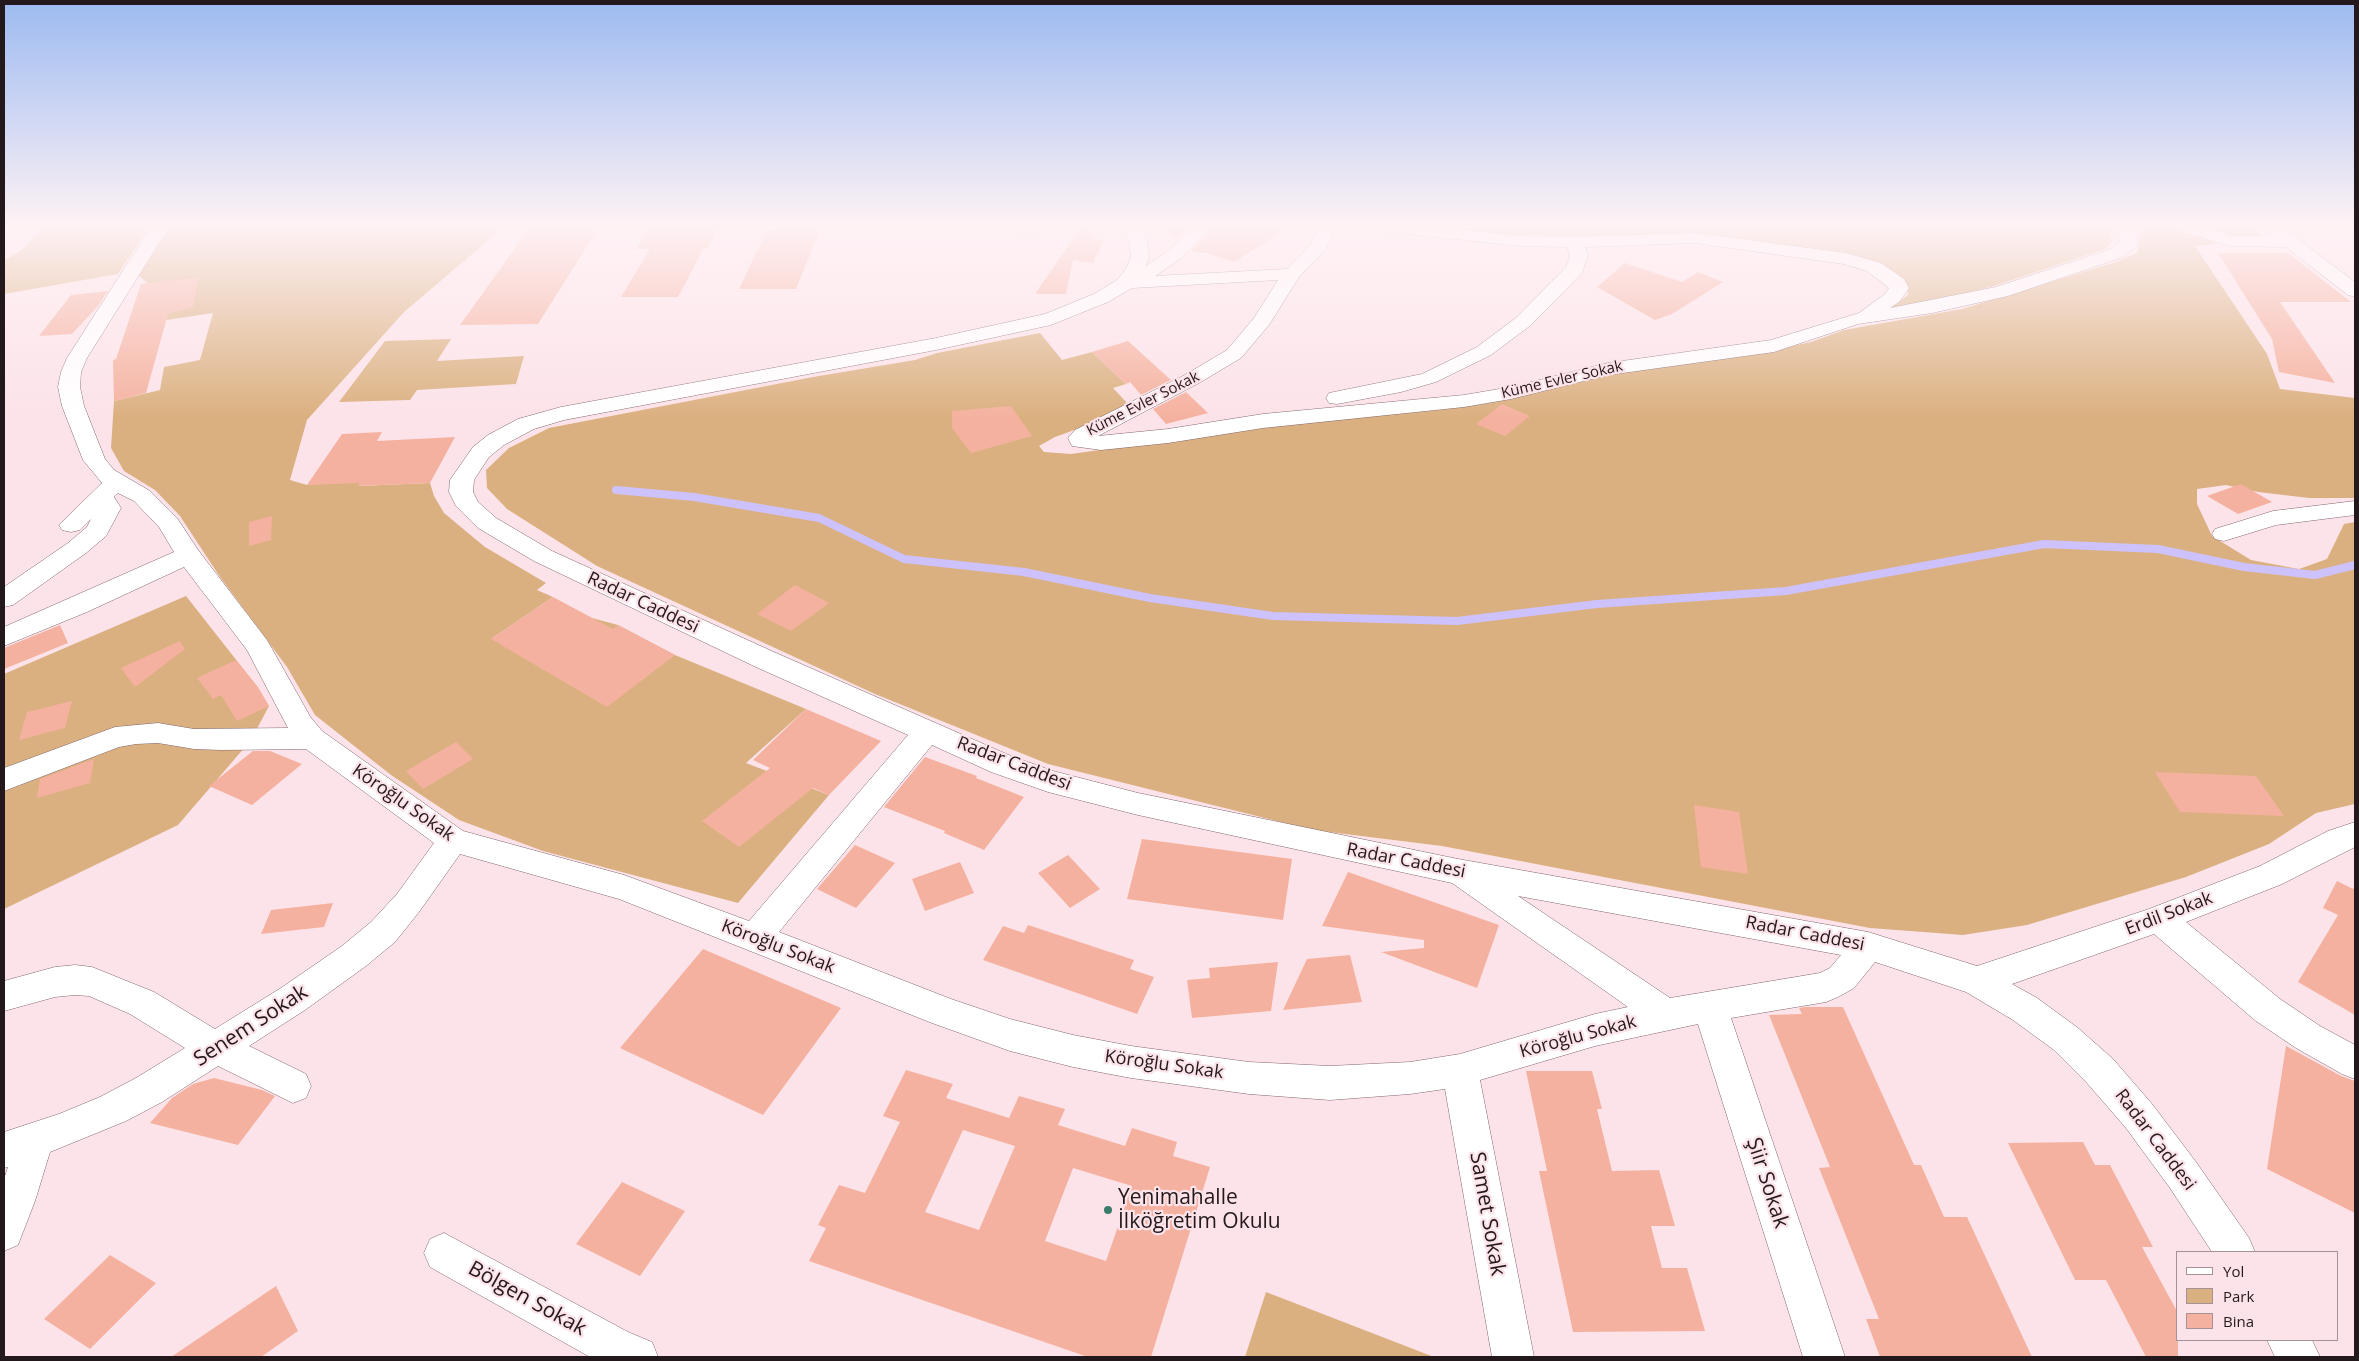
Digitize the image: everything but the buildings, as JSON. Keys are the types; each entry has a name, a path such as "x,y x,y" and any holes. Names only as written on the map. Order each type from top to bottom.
{"street":[{"name":"Köroğlu Sokak","path":"120,291 77,358 71,372 69,387 73,406 94,460 106,475 109,489 142,496 168,523 188,556 258,646 300,725 312,738 453,840 624,888 755,937 944,1012 1010,1035 1073,1051 1131,1062 1249,1078 1330,1082 1410,1078 1460,1070 1595,1030 1665,1014 1710,1008 1826,987 1842,978 1868,946"},
{"name":"Radar Caddesi","path":"1114,291 1072,312 1021,327 542,418 512,430 481,452 462,480 461,492 468,506 487,523 543,556 634,600 1001,764 1048,781 1138,804 1458,872 1868,946 1977,981 2025,1009 2066,1039 2100,1071 2138,1116 2183,1175 2234,1251"},
{"name":"Küme Evler Sokak","path":"1281,291 1262,321 1234,354 1192,379 1078,438 1085,443 1101,444 1168,436 1264,420 1436,404 1510,393 1608,369 1774,346 1856,320 1932,307 2005,291"},
{"name":"Küme Evler Sokak","path":"1264,420 1331,400 1415,383 1456,366 1484,351 1524,322 1555,291"},
{"name":"Küme Evler Sokak","path":"1856,320 1892,298 1897,291"},
{"path":"71,525 109,489"},
{"path":"4,598 77,548 97,531 109,508 109,489"},
{"path":"2224,534 2273,518 2355,508"},
{"path":"4,637 188,556"},
{"path":"755,937 928,731"},
{"path":"4,780 115,737 136,734 158,734 194,739 221,740 312,738"},
{"name":"Erdil Sokak","path":"1977,981 2159,919 2271,875 2338,840 2355,834"},
{"name":"Senem Sokak","path":"19,1145 113,1109 149,1090 293,1000 354,956 383,932 408,903 453,840"},
{"path":"1458,872 1665,1014"},
{"path":"2159,919 2268,1010 2308,1037 2355,1063"},
{"path":"4,996 55,982 75,980 92,982 142,1003 187,1032 293,1086"},
{"name":"Şiir Sokak","path":"1710,1008 1824,1357"},
{"name":"Samet Sokak","path":"1460,1070 1513,1357"},
{"path":"4,1231 16,1201 19,1145"},
{"name":"Bölgen Sokak","path":"444,1253 613,1347 637,1357"},
{"path":"2289,1341 2299,1357"}],"green space":[{"path":"4,291 24,291 4,294"},
{"path":"156,291 429,291 404,312 307,420 290,480 307,485 361,481 359,486 430,483 434,496 444,513 485,547 546,583 537,590 553,597 491,639 592,618 618,625 675,655 806,709 746,763 829,795 738,903 543,851 459,820 391,775 315,715 287,667 220,577 180,516 155,490 124,471 111,448 114,401 160,390 164,367 200,360 213,313 167,320 166,299"},
{"path":"1908,291 1976,291 1924,304 1887,310 1908,295"},
{"path":"2023,291 2225,291 2267,354 2280,389 2355,398 2355,498 2309,498 2258,492 2226,485 2197,489 2197,504 2212,536 2251,560 2299,569 2327,559 2344,524 2355,522 2355,804 2316,813 2269,844 2186,877 2027,925 1963,935 1870,928 1442,846 1313,830 1048,764 875,694 597,566 507,509 487,488 486,470 509,448 549,428 813,377 915,360 937,353 1040,333 1062,360 1092,352 1126,384 1113,388 1128,404 1099,421 1055,437 1039,446 1044,452 1071,454 1284,424 1437,410 1495,400 1618,371 1759,353 1811,342 1844,330 1962,309"},
{"path":"451,339 437,361 524,356 516,384 417,390 410,400 339,402 385,341"},
{"path":"186,596 252,680 269,706 251,740 178,825 4,909 4,674"},
{"path":"1266,1292 1434,1357 1245,1357"}],"waterway":[{"path":"616,490 694,497 819,518 904,559 1024,572 1150,598 1273,616 1457,621 1597,604 1786,591 2044,544 2158,549 2244,567 2315,575 2355,565"}],"place":[{"name":"Yenimahalle İlköğretim Okulu","path":"1108,1210"}]}
